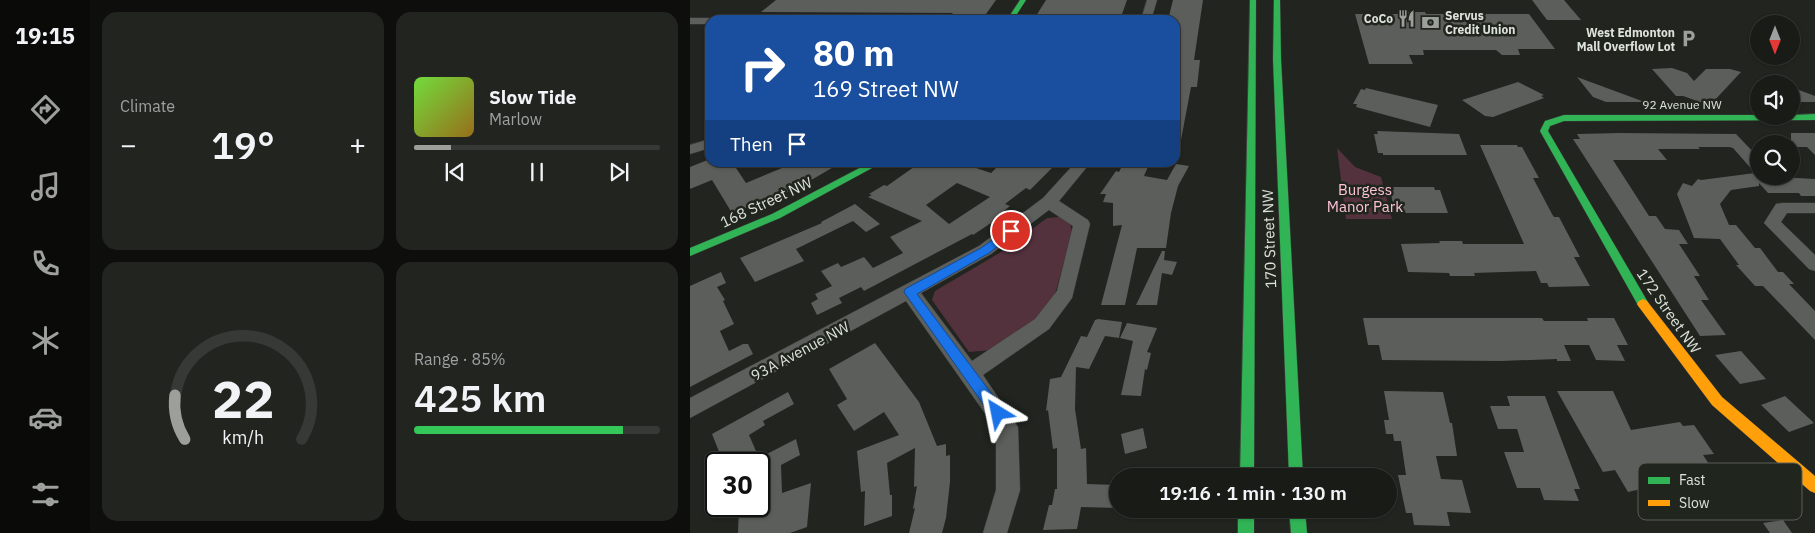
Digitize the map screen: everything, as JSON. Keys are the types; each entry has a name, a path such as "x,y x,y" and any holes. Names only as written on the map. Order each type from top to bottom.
{"main road":[{"path":"1013,15 1023,0"},
{"name":"170 Street NW","path":"1247,468 1252,0"},
{"name":"170 Street NW","path":"1277,0 1279,98 1296,468"},
{"name":"92 Avenue NW","path":"1549,121 1564,118 1815,117"},
{"name":"172 Street NW","path":"1549,121 1544,127 1544,131 1640,300 1717,401 1788,463"},
{"name":"168 Street NW","path":"690,252 776,216 869,167"},
{"name":"172 Street NW","path":"1802,475 1815,486"},
{"path":"1246,518 1246,533"},
{"path":"1298,518 1299,533"}],"street":[{"path":"1148,15 1152,0"},
{"path":"690,21 705,21"},
{"path":"690,150 705,145"},
{"name":"93A Avenue NW","path":"690,409 985,250 1049,202 1080,167"},
{"path":"970,373 1042,324 1066,293 1082,224 1049,202"},
{"path":"1815,208 1782,208 1772,223 1815,265"},
{"path":"910,292 1007,427 1008,490 995,533"}],"green space":[{"name":"Burgess Manor Park","path":"1337,148 1355,167 1381,177 1392,219 1346,219"},
{"path":"1060,217 1070,222 1072,233 1054,298 1037,320 992,350 969,352 932,300 935,291 1001,252 1047,218"}],"building":[{"path":"776,0 996,0 986,14 977,15 951,15 953,13 761,12"},
{"path":"1046,0 1127,0 1122,15 1037,15"},
{"path":"1173,0 1203,0 1194,60 1200,60 1197,87 1191,87 1181,140 1180,15 1169,15"},
{"path":"1532,0 1564,0 1581,20 1547,20"},
{"path":"1403,12 1425,12 1426,14 1529,14 1555,49 1518,49 1520,55 1502,55 1496,50 1423,50 1424,55 1409,55 1413,64 1369,64 1355,14 1404,14"},
{"path":"1672,68 1687,73 1694,81 1706,69 1730,69 1741,72 1713,102 1700,102 1683,96 1676,96 1652,69"},
{"path":"1577,77 1642,102 1606,102 1593,97"},
{"path":"1518,82 1544,95 1541,96 1544,98 1493,117 1485,116 1462,100"},
{"path":"1366,88 1438,105 1430,127 1356,107 1357,104 1353,104 1361,89 1365,90"},
{"path":"1800,90 1815,96 1815,102 1800,102"},
{"path":"1377,131 1459,134 1467,155 1383,155 1383,153 1378,153 1374,134 1378,134"},
{"path":"1791,133 1815,133 1815,155 1807,147 1800,147 1800,135 1791,135"},
{"path":"1577,134 1736,134 1750,149 1750,167 1733,148 1729,147 1658,149 1667,160 1613,160 1649,216 1656,216 1665,229 1679,230 1688,244 1679,244 1700,276 1694,276 1709,300 1701,300 1726,335 1700,336 1573,139 1580,139"},
{"path":"1480,145 1517,145 1522,147 1539,178 1533,178 1554,217 1559,217 1580,257 1574,257 1590,286 1549,287 1547,283 1541,283 1536,271 1474,273 1475,276 1408,272 1401,244 1462,241 1463,244 1524,244"},
{"path":"705,161 705,167 735,167 746,183 782,168 781,167 833,167 796,189 732,213 712,180 690,189 690,167"},
{"path":"1180,165 1189,166 1178,186 1171,213 1166,248 1137,248 1125,305 1101,305 1122,225 1113,226 1113,203 1103,202 1106,194 1100,194 1116,171 1119,172 1122,167 1148,167 1144,176 1167,180 1174,167 1180,167"},
{"path":"914,167 973,167 991,173 997,167 1053,167 1030,190 1026,188 1005,204 1010,206 995,218 997,219 973,235 864,291 861,287 839,298 842,303 817,315 811,303 818,299 815,294 832,286 821,271 838,263 841,267 864,257 873,268 903,253 890,237 922,221 868,197 872,195 869,194 884,185 887,186","holes":["957,183 990,197 949,224 926,205"]},
{"path":"1750,174 1750,185 1759,185 1731,190 1720,204 1729,225 1736,225 1755,248 1760,248 1778,272 1783,272 1794,284 1789,284 1815,311 1815,340 1763,286 1755,286 1736,265 1739,265 1720,239 1694,238 1677,194 1683,183 1692,186 1698,179"},
{"path":"1800,178 1815,179 1815,196 1801,196 1799,193 1768,193 1761,185 1800,185"},
{"path":"1393,187 1434,187 1435,190 1440,190 1448,213 1395,213 1390,190 1394,190"},
{"path":"855,204 880,224 866,232 853,221 796,249 804,261 755,282 740,258 822,223"},
{"path":"1162,251 1165,251 1164,260 1177,262 1172,275 1162,273 1157,305 1136,305"},
{"path":"721,272 726,283 717,287 725,300 723,301 734,324 720,331 729,351 743,344 748,344 753,354 690,387 690,286"},
{"path":"1363,318 1542,318 1544,321 1588,321 1587,318 1614,318 1628,345 1617,345 1625,361 1596,360 1589,345 1564,345 1571,361 1557,361 1557,359 1501,361 1382,360 1379,345 1368,345"},
{"path":"1095,320 1122,322 1119,338 1105,336 1089,369 1076,367 1075,409 1081,449 1086,448 1087,484 1109,485 1109,508 1081,507 1077,529 1043,530 1049,505 1052,505 1055,489 1057,489 1057,448 1053,449 1048,410 1046,411 1050,379 1061,377 1081,336 1087,337"},
{"path":"1127,323 1157,328 1147,352 1151,353 1147,370 1145,369 1141,396 1121,395 1133,341 1120,338"},
{"path":"875,343 919,402 937,446 946,444 946,456 950,455 950,482 946,518 942,533 909,533 915,508 913,509 917,486 914,487 915,448 887,463 890,495 892,495 892,516 864,526 865,491 861,492 857,451 899,435 884,412 854,431 837,405 847,399 829,369"},
{"path":"1741,351 1766,379 1740,384 1715,355"},
{"path":"1384,391 1443,392 1450,423 1452,423 1457,456 1436,456 1441,479 1462,480 1471,513 1447,512 1450,526 1414,525 1412,513 1406,513 1398,475 1406,475 1401,441 1394,441 1393,434 1386,434 1384,420 1389,420"},
{"path":"1557,391 1613,391 1631,430 1680,422 1683,426 1694,425 1714,454 1703,455 1708,463 1638,463 1638,490 1628,492 1615,470 1603,472"},
{"path":"788,392 794,404 763,421 765,425 749,435 756,452 719,452 712,434"},
{"path":"1507,396 1545,396 1580,489 1574,489 1579,501 1544,500 1540,488 1517,488 1504,452 1524,452 1517,429 1498,429 1490,406 1510,406"},
{"path":"1785,396 1814,423 1789,432 1761,405"},
{"path":"1143,428 1147,448 1125,454 1121,434"},
{"path":"796,439 800,455 781,465 782,493 811,483 807,527 790,533 738,533 739,517 770,517 770,452"},
{"path":"1783,520 1792,533 1770,533 1763,523"}],"traffic: fast":[{"path":"1013,15 1023,0"},
{"path":"1247,468 1253,0"},
{"path":"1277,0 1277,59 1296,468"},
{"path":"1643,304 1544,131 1544,127 1551,121 1564,118 1815,117"},
{"path":"690,252 776,216 869,167"},
{"path":"1246,518 1246,533"},
{"path":"1298,518 1299,533"}],"traffic: slow":[{"path":"1643,304 1717,401 1788,463"},
{"path":"1802,475 1815,486"}],"place":[{"name":"CoCo","path":"1407,18"},
{"name":"Servus Credit Union","path":"1431,22"},
{"name":"West Edmonton Mall Overflow Lot","path":"1689,39"}],"route":[{"path":"998,413 910,292 985,250 1011,231"}]}
